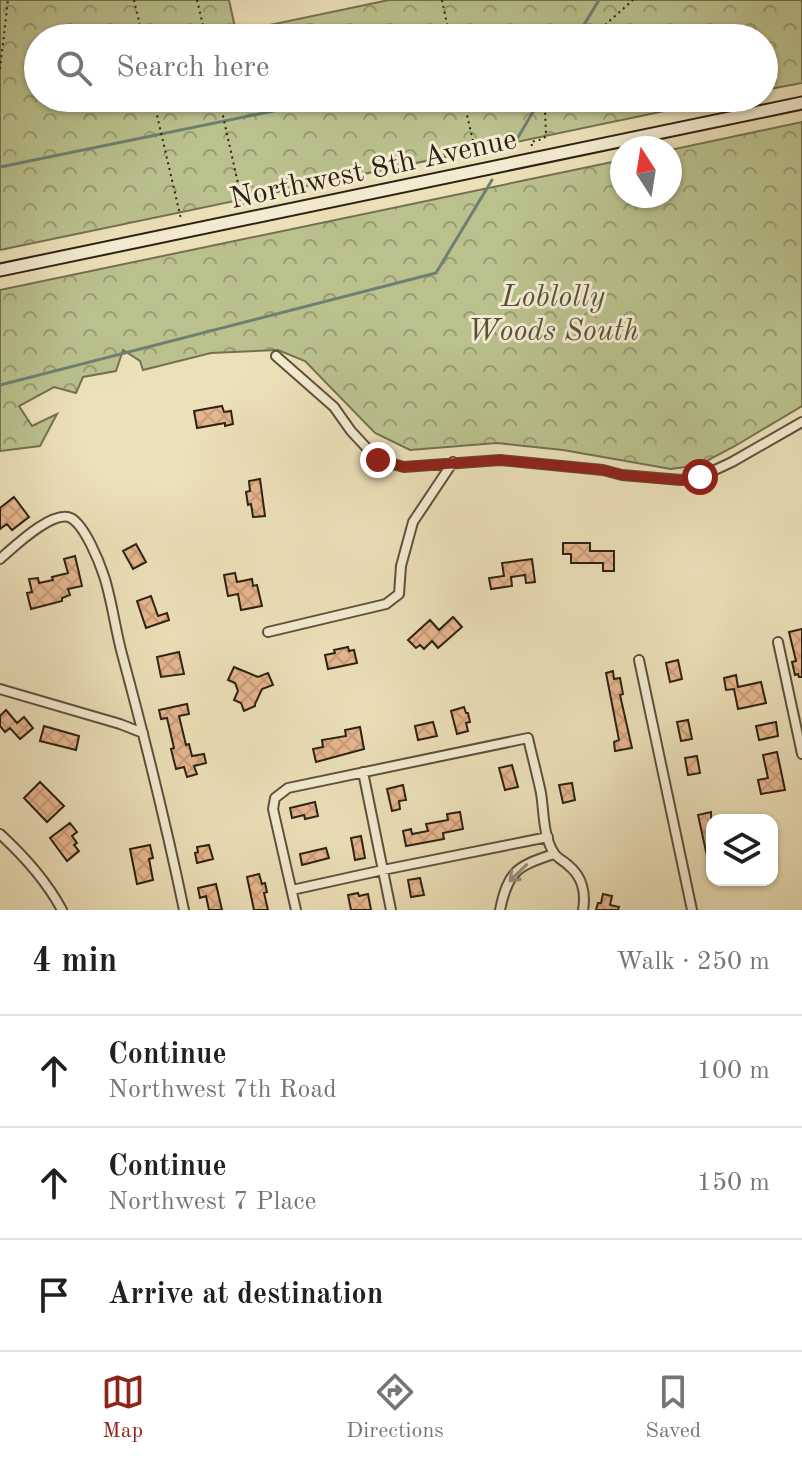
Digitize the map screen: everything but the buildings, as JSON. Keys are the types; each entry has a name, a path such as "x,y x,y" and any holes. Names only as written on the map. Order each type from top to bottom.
{"street":[{"name":"Northwest 8th Avenue","path":"778,108 802,103"},
{"name":"Northwest 8th Avenue","path":"0,270 759,112"},
{"path":"276,356 334,407 378,460 404,467 500,460 681,480 700,477 732,462 802,422"},
{"path":"268,632 386,604 399,594 401,566 413,522 453,462"},
{"path":"0,559 51,520 62,516 80,525 90,544 104,576 184,910"},
{"path":"778,642 802,754"},
{"path":"639,660 692,910"},
{"path":"0,689 143,733"},
{"path":"296,910 273,809 275,798 288,788 528,738 548,837 554,854 578,876 585,899 583,910"},
{"path":"363,772 391,910"},
{"path":"0,834 23,855 50,888 62,910"},
{"path":"292,890 548,837"},
{"path":"500,910 506,885 514,874 525,865 554,854"}],"path":[{"path":"0,69 8,0"},
{"path":"134,0 139,24"},
{"path":"197,0 203,24"},
{"path":"442,0 447,24"},
{"path":"606,24 633,0"},
{"path":"156,112 181,219"},
{"path":"222,112 243,206"},
{"path":"466,112 477,158"},
{"path":"532,146 531,142 546,136 545,112"}],"green space":[{"path":"0,0 229,0 234,24 24,24 24,112 660,112 0,250"},
{"path":"389,0 802,0 802,83 778,87 778,24 274,24"},
{"name":"Loblolly Woods South","path":"802,122 802,406 699,465 671,469 563,450 497,443 410,450 375,433 305,361 278,350 211,353 143,370 140,361 123,350 116,371 83,377 76,393 54,387 19,406 32,426 57,414 40,446 0,451 0,290 610,163 610,208 682,208 682,147"}],"waterway":[{"path":"584,24 599,0"},
{"path":"0,167 269,112"},
{"path":"513,146 533,112"},
{"path":"0,385 436,273 492,180"}],"route":[{"path":"378,460 404,467 500,460 665,479 700,477"}]}
